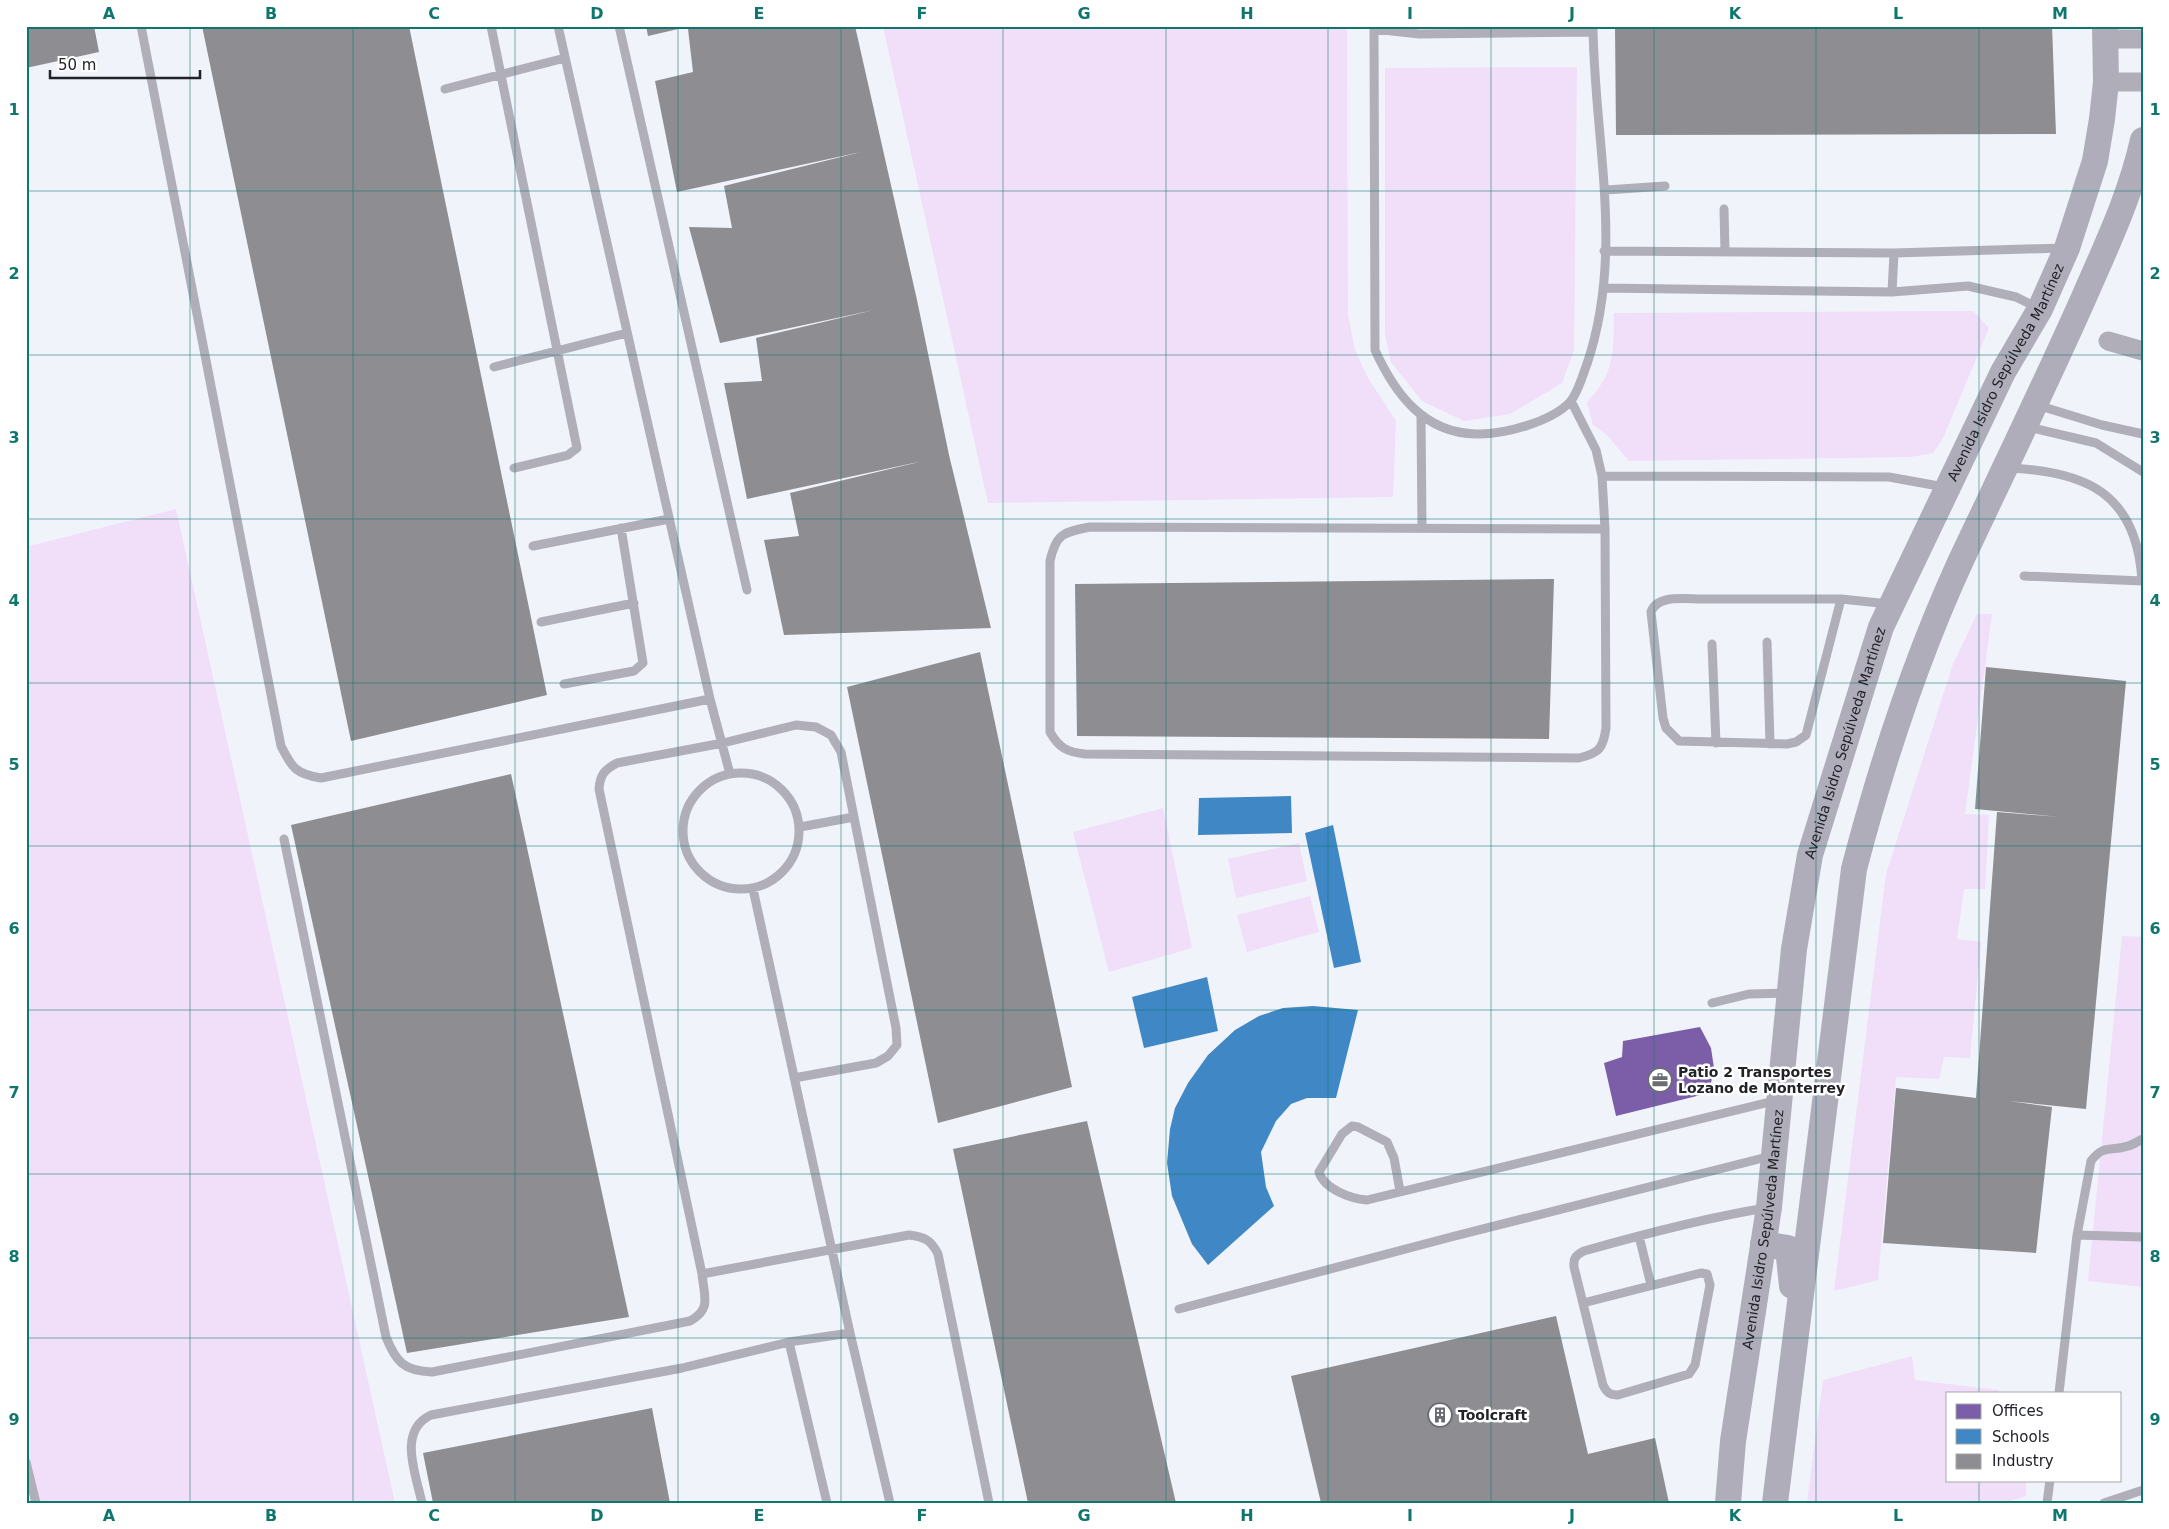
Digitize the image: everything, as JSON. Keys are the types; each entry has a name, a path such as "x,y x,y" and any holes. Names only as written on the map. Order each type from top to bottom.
{"main road":[{"name":"Avenida Isidro Sepúlveda Martínez","path":"1728,1503 1733,1441 1769,1207 1794,949 1810,855 1881,627 2003,372 2040,309 2067,248 2095,161 2106,82 2106,32"},
{"path":"1775,1503 1798,1332 1854,869 1877,780 1923,646 1972,536 2031,416 2128,198 2143,140"},
{"path":"1763,1244 1784,1246 1790,1252 1792,1297 1798,1332"}],"street":[{"path":"2106,32 2143,39"},
{"path":"2106,82 2143,82"},
{"path":"2108,341 2143,351"}],"lane":[{"path":"141,26 281,746 290,764 303,776 320,778 710,699"},
{"path":"491,26 577,448 568,455 514,468"},
{"path":"558,26 710,699 730,774"},
{"path":"619,26 747,590"},
{"path":"1374,28 1419,30 1593,29 1606,190 1605,288 1594,342 1571,401 1541,421 1488,434 1458,434 1431,422 1398,394 1375,350 1374,28"},
{"path":"445,89 565,58"},
{"path":"1606,190 1665,186"},
{"path":"1724,209 1725,252"},
{"path":"1604,251 1894,253 2067,248"},
{"path":"1892,292 1894,253"},
{"path":"1605,288 1892,292 1968,286 2016,298 2040,309"},
{"path":"494,367 627,333"},
{"path":"1571,401 1596,450 1602,476 1605,529 1606,728 1604,744 1594,754 1579,758 1085,754 1070,752 1057,745 1050,732 1048,717 1050,561 1054,544 1062,534 1090,527 1605,529"},
{"path":"1421,415 1422,528"},
{"path":"2031,416 2102,425 2143,434"},
{"path":"2031,416 2096,443 2143,472"},
{"path":"2006,468 2066,474 2088,484 2112,499 2136,540 2142,581 2024,576"},
{"path":"1602,476 1889,477 1947,488"},
{"path":"533,546 669,519"},
{"path":"564,684 640,668 643,663 621,528"},
{"path":"1841,599 1806,735 1796,742 1770,744 1716,743 1679,741 1666,728 1663,718 1651,612 1653,605 1659,601 1703,599 1841,599 1892,604"},
{"path":"541,622 634,603"},
{"path":"1767,642 1770,744"},
{"path":"1712,644 1716,743"},
{"path":"284,839 386,1337 392,1352 402,1365 416,1371 432,1372 690,1321 701,1315 706,1304 702,1274 599,789 600,777 606,769 617,764 796,726 816,727 831,735 841,752 896,1028 897,1045 888,1056 876,1062 794,1078"},
{"path":"750,773 769,779 784,791 795,808 800,827 798,848 788,867 773,881 753,889 733,889 713,883 697,870 687,852 683,832 686,812 696,794 711,781 730,774 750,773"},
{"path":"800,827 854,817"},
{"path":"753,889 831,1248 890,1503"},
{"path":"1712,1003 1749,994 1791,993"},
{"path":"1400,1192 1391,1149 1387,1142 1358,1127 1352,1126 1342,1134 1319,1172 1325,1182 1352,1199 1366,1200 1400,1192 1778,1100"},
{"path":"2059,1392 2077,1235 2091,1161 2098,1152 2127,1147 2143,1139"},
{"path":"1179,1309 1460,1234 1774,1155"},
{"path":"1583,1303 1701,1273 1707,1274 1710,1278 1694,1365 1689,1374 1618,1395 1611,1395 1606,1392 1603,1385 1574,1267 1576,1255 1639,1236 1726,1214 1769,1207"},
{"path":"702,1274 831,1248 909,1235 923,1237 932,1243 938,1254 989,1503"},
{"path":"2077,1235 2143,1237"},
{"path":"1639,1236 1652,1285"},
{"path":"422,1503 410,1438 414,1428 426,1417 682,1368 789,1342 850,1333"},
{"path":"789,1342 827,1503"},
{"path":"26,1462 36,1503"},
{"path":"2047,1503 2050,1482"},
{"path":"2104,1503 2143,1490"}],"shaded area":[{"path":"883,26 1347,26 1348,315 1355,350 1368,378 1396,421 1393,497 988,503"},
{"path":"1577,67 1574,350 1562,383 1510,414 1464,421 1422,401 1391,362 1385,334 1385,68"},
{"path":"1973,311 1989,328 1943,438 1933,453 1911,457 1629,461 1607,435 1593,425 1587,402 1608,371 1613,350 1614,313"},
{"path":"176,509 395,1503 26,1503 26,547"},
{"path":"1977,614 1992,614 1965,814 1989,815 1985,889 1964,889 1957,939 1981,942 1970,1058 1944,1057 1939,1079 1896,1077 1878,1280 1834,1291 1886,874 1953,664"},
{"path":"1163,808 1192,948 1109,972 1073,832"},
{"path":"1299,843 1307,881 1236,898 1228,859"},
{"path":"1310,896 1319,932 1247,952 1237,915"},
{"path":"2122,936 2143,937 2143,1287 2088,1281"},
{"path":"1912,1356 1915,1380 1999,1390 1999,1392 1946,1392 1946,1482 2026,1482 2026,1496 2004,1503 1807,1503 1823,1380"}],"building: Offices":[{"name":"Patio 2 Transportes Lozano de Monterrey","path":"1700,1027 1711,1048 1714,1068 1709,1093 1616,1116 1604,1063 1622,1057 1623,1041"}],"building: Schools":[{"path":"1291,796 1292,833 1198,835 1199,798"},
{"path":"1333,825 1361,962 1334,968 1305,833"},
{"path":"1207,977 1218,1031 1144,1048 1132,997"},
{"path":"1313,1006 1358,1010 1336,1098 1307,1098 1291,1104 1276,1121 1261,1152 1266,1187 1274,1206 1208,1265 1192,1244 1172,1196 1167,1163 1170,1129 1175,1108 1188,1083 1208,1055 1235,1030 1259,1016 1283,1008"}],"building: Industry":[{"path":"26,26 94,26 99,52 26,68"},
{"path":"202,26 409,26 547,695 351,741"},
{"path":"646,26 687,26 687,27 648,36"},
{"path":"700,26 855,26 917,300 949,455 991,628 784,635 764,540 799,536 790,493 923,461 747,499 724,383 762,381 756,338 874,310 720,343 689,227 732,228 724,186 861,152 677,192 655,81 693,72 688,29"},
{"path":"1615,26 2052,26 2056,134 1616,135"},
{"path":"1554,579 1549,739 1077,736 1075,584"},
{"path":"980,652 1072,1087 938,1123 847,687"},
{"path":"1986,667 2126,681 2086,1109 2009,1101 2052,1107 2036,1253 1883,1243 1896,1088 1976,1098 1997,812 2060,817 1975,809"},
{"path":"511,774 629,1317 407,1353 291,825"},
{"path":"1087,1121 1176,1503 1028,1503 953,1149"},
{"name":"Toolcraft","path":"1556,1316 1588,1454 1655,1438 1669,1503 1321,1503 1291,1376"},
{"path":"652,1408 670,1503 433,1503 423,1453"}],"place":[{"name":"Patio 2 Transportes Lozano de Monterrey","path":"1660,1080"},
{"name":"Toolcraft","path":"1440,1415"}]}
